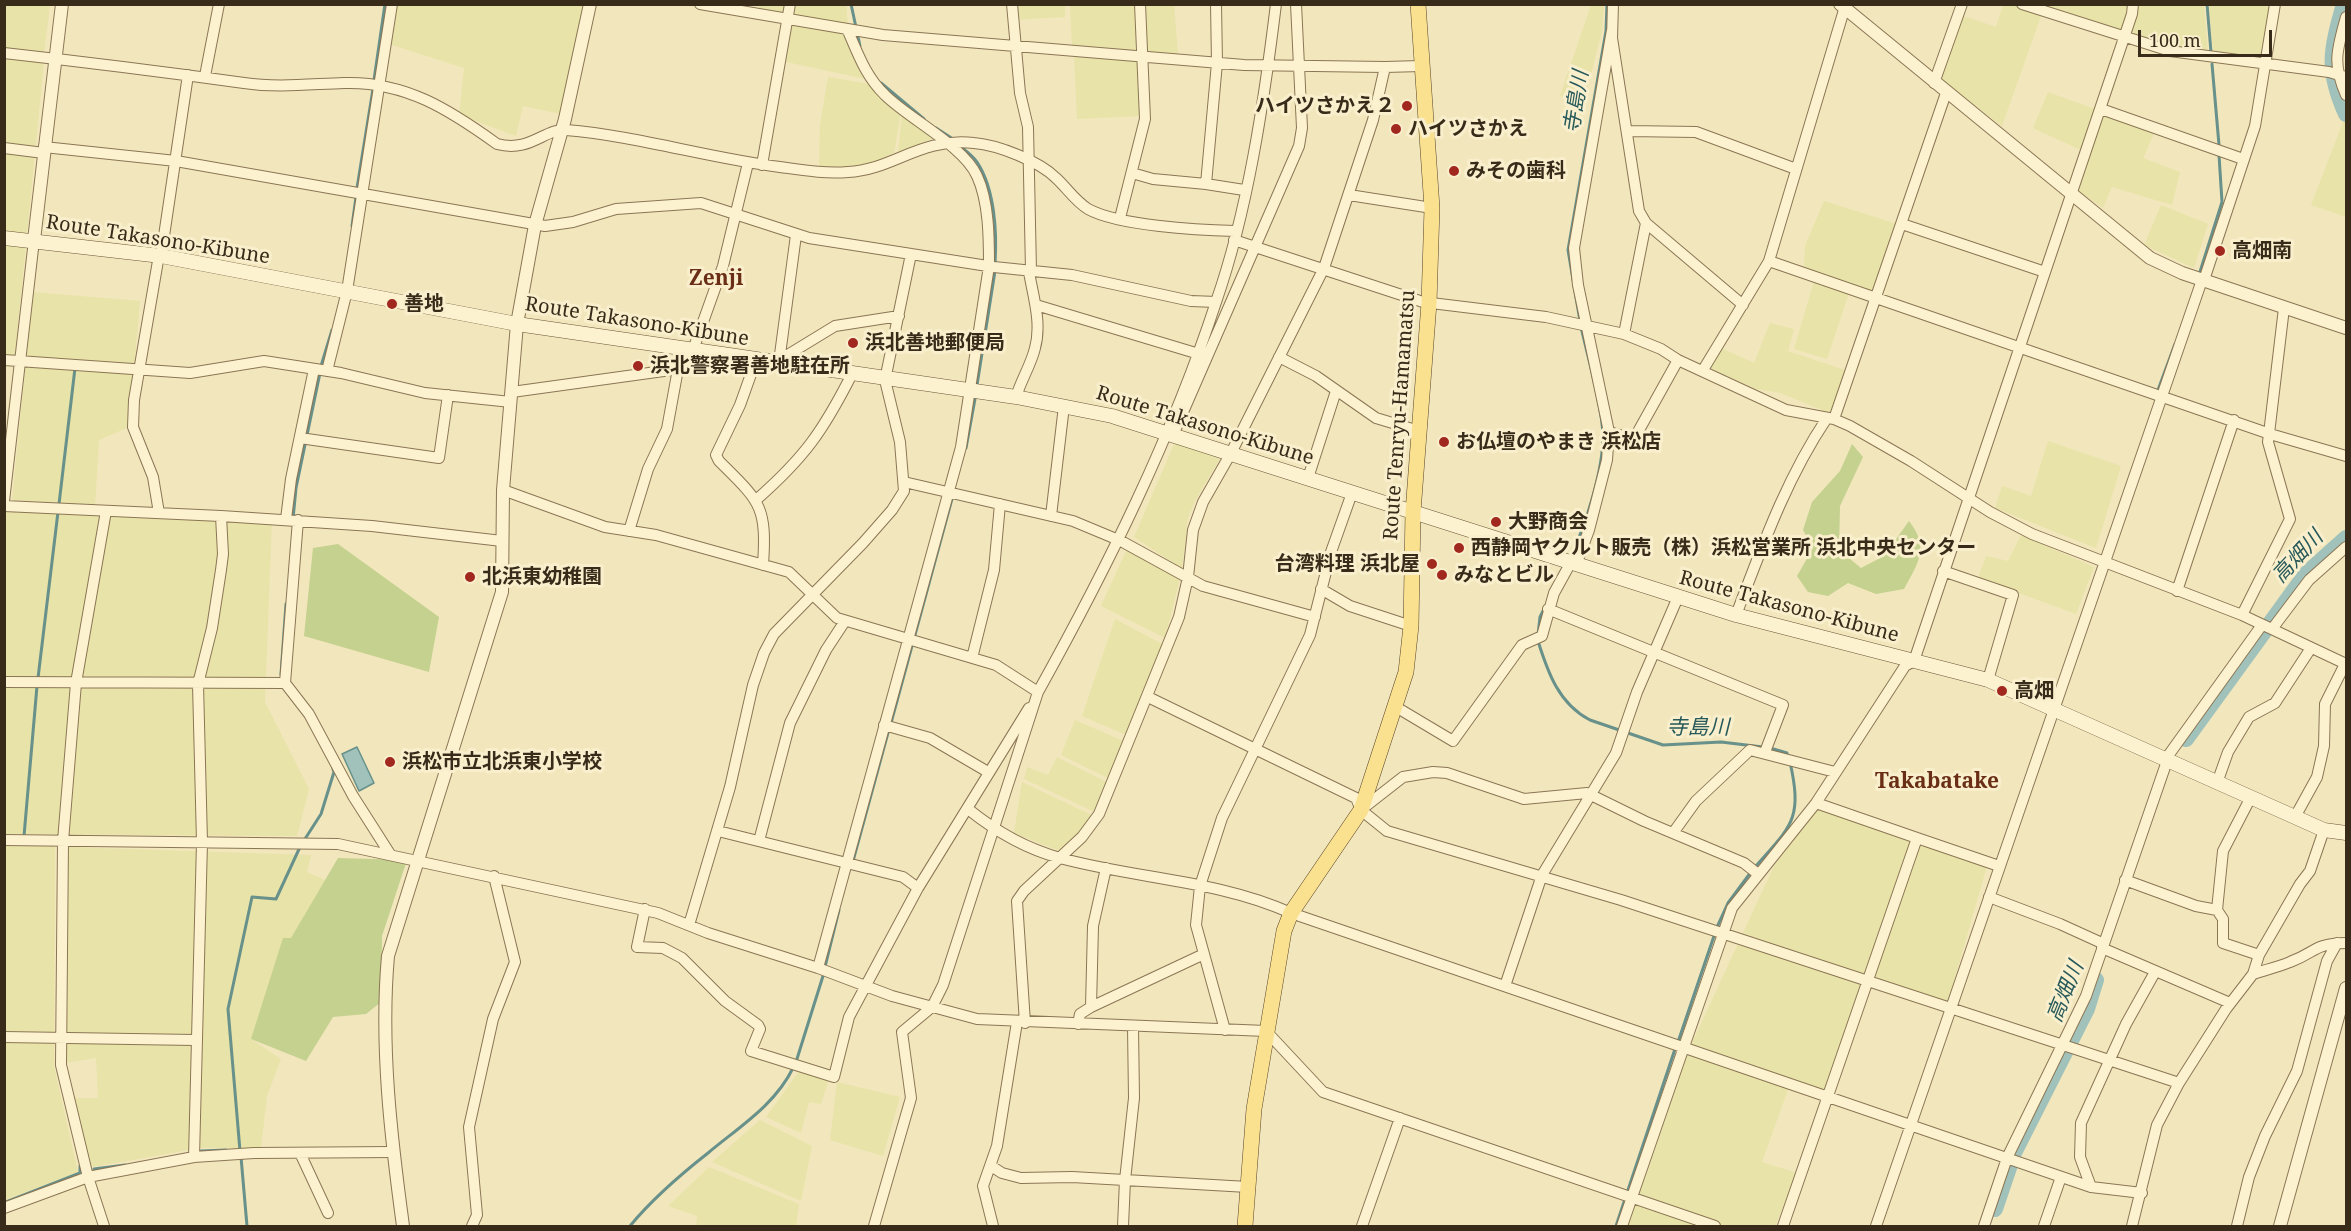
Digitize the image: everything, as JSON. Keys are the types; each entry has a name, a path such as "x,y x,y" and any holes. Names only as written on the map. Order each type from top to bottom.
{"main road":[{"name":"Route Tenryu-Hamamatsu","path":"1245,1227 1254,1109 1284,931 1291,913 1361,810 1406,672 1411,626 1413,512 1429,303 1432,208 1418,4"},
{"name":"Route Takasono-Kibune","path":"4,238 160,255 517,324 1016,398 1112,416 1736,615 1988,680 2053,707 2324,830 2346,833"}],"street":[{"path":"4,501 62,4"},
{"path":"204,76 219,4"},
{"path":"327,371 347,291 392,4"},
{"path":"404,1227 394,1152 387,976 394,932 496,617 504,576 503,490 517,324 535,225 562,129 590,4"},
{"path":"700,4 853,32 1143,57 1269,66 1421,66"},
{"path":"762,165 790,4"},
{"path":"1012,4 1020,93 1028,127 1030,272 1036,305 1035,350 1016,398"},
{"path":"1120,218 1145,119 1140,4"},
{"path":"1206,184 1217,63 1216,4"},
{"path":"1169,434 1199,354 1235,236 1257,138 1276,4"},
{"path":"874,1227 911,1098 902,1032 932,1007 948,973 1033,703 1169,434 1257,246 1299,146 1302,131 1296,4"},
{"path":"1396,707 1453,741 1522,645 1538,636 1548,609 1589,530 1604,472 1609,432 1583,325 1574,248 1611,30 1613,4"},
{"path":"1934,83 1962,4"},
{"path":"2022,4 2124,39 2170,51 2337,74"},
{"path":"1622,1227 1628,1196 1732,908 1754,871 1816,803 1905,666 1914,661 2018,347 2101,109 2133,4"},
{"path":"1876,1227 2200,279 2255,126 2275,4"},
{"path":"1703,370 1769,261 1842,7 2150,258 2200,279 2346,328"},
{"path":"2346,17 2336,56 2337,74 2346,95"},
{"path":"1611,30 1628,131 1637,203 1646,223 1743,305"},
{"path":"818,968 846,864 888,726 952,492 994,267 977,175 967,160 948,143 885,95 861,62 853,32"},
{"path":"4,53 204,76 246,84 345,83 413,93 440,104 497,144 508,147 524,145 562,129 748,163 836,173 856,172 928,145 963,142 1000,148 1051,173 1082,205 1095,213 1235,236 1257,246 1429,303 1546,317 1624,334 1661,349 1678,360 1786,410 1831,418 1911,461 1967,499 2032,534 2242,615 2346,664 2325,704 2324,746 2317,777 2295,817"},
{"path":"993,1227 983,1186 991,1166 1021,1022 1017,901 1024,891 1082,837 1099,814 1179,617 1193,530 1203,502 1231,453 1324,268 1373,120 1385,67"},
{"path":"159,513 153,477 133,427 139,371 189,75"},
{"path":"1736,615 1776,510 1807,447 1831,418 1876,298 1946,93"},
{"path":"2101,109 2243,159"},
{"path":"1628,131 1696,132 1796,169"},
{"path":"4,148 176,161 535,225 562,225 616,209 701,203 736,213 796,236 994,267 1072,275 1191,301 1216,302"},
{"path":"693,350 723,266 748,163"},
{"path":"1132,173 1153,179 1244,190"},
{"path":"1348,195 1432,208"},
{"path":"1624,334 1646,223"},
{"path":"1902,224 2045,272"},
{"path":"779,362 796,236"},
{"path":"689,925 718,831 764,653 774,634 892,510 904,491 900,442 885,380 911,254"},
{"path":"1769,261 2270,434 2346,456"},
{"path":"1036,305 1199,354"},
{"path":"2242,615 2290,519 2271,454 2270,434 2284,308"},
{"path":"4,360 190,373 264,361 327,371 425,393 512,397 678,369 779,362 835,326 899,316"},
{"path":"1279,357 1316,376 1376,418 1419,431"},
{"path":"1609,432 1634,439 1678,360"},
{"path":"755,363 716,455 718,461 756,500 765,529 763,565"},
{"path":"314,369 292,519 285,683 309,714 353,796 390,854"},
{"path":"629,531 648,468 667,429 678,369"},
{"path":"756,500 792,468 818,437 852,374"},
{"path":"1308,478 1336,391"},
{"path":"304,439 439,458 448,395"},
{"path":"1051,516 1064,406"},
{"path":"2177,591 2234,420"},
{"path":"904,482 1073,521 1117,539 1203,586 1315,616"},
{"path":"503,490 605,527 656,536 789,573 837,618 996,665 1038,692"},
{"path":"1225,1030 1196,925 1200,886 1222,818 1303,652 1315,616 1331,552 1352,493"},
{"path":"972,658 994,570 1000,504"},
{"path":"4,506 292,519 502,541"},
{"path":"104,1227 88,1177 64,1083 61,1038 63,841 76,683 106,511"},
{"path":"194,1156 195,1040 202,842 198,684 213,628 221,570 223,554 220,516"},
{"path":"1984,1227 2010,1159 2068,1046 2128,881 2166,760 2267,627 2309,580 2346,547"},
{"path":"1943,571 2013,595 1988,680"},
{"path":"1321,589 1350,606 1411,626"},
{"path":"1505,986 1542,875 1592,795 1623,732 1637,692 1678,597"},
{"path":"1548,609 1783,705 1766,749"},
{"path":"759,842 790,723 826,650 844,621"},
{"path":"2217,783 2228,752 2249,717 2275,703 2311,648"},
{"path":"4,682 285,683"},
{"path":"1148,697 1356,798 1361,810 1387,831 1542,875 2179,1083"},
{"path":"645,909 637,946 663,948 682,958 725,1001 758,1024 760,1029 752,1051 834,1077 849,1017 866,985 918,888 1033,703"},
{"path":"888,726 930,738 988,772"},
{"path":"1673,832 1696,801 1750,750 1766,749 1789,759 1835,772"},
{"path":"1361,810 1403,777 1433,772 1447,773 1524,799 1587,793 1754,871"},
{"path":"2251,797 2223,851 2217,910 2223,919 2223,943 2259,955"},
{"path":"1816,803 1999,866"},
{"path":"968,809 994,829 1058,858 1258,898 1291,913 2061,1177 2091,1187 2142,1193"},
{"path":"2132,1227 2157,1125 2179,1083 2230,1003 2253,974 2259,955 2300,884 2310,872 2324,830"},
{"path":"718,831 903,877 918,888"},
{"path":"1783,1227 1917,838"},
{"path":"4,840 339,844 645,909 818,968 892,996 977,1019 1266,1031 1323,1092 1715,1227"},
{"path":"1091,1007 1093,926 1106,868"},
{"path":"472,1227 477,1215 469,1127 493,1019 515,962 494,876"},
{"path":"2128,881 2196,906 2217,910"},
{"path":"1989,897 2060,924 2104,948 2230,1003"},
{"path":"2253,974 2291,962 2314,947 2330,942 2342,943"},
{"path":"2237,1227 2249,1177 2265,1136 2294,1081 2327,961 2342,943"},
{"path":"1078,1024 1080,1014 1091,1007 1204,954"},
{"path":"2091,1187 2080,1157 2080,1128 2109,1060 2156,972"},
{"path":"2280,1227 2346,988"},
{"path":"1123,1227 1125,1180 1134,1098 1133,1027"},
{"path":"4,1037 195,1040"},
{"path":"1362,1227 1400,1118"},
{"path":"4,1208 88,1177 194,1156 240,1153 394,1152"},
{"path":"300,1153 328,1213"},
{"path":"991,1166 1002,1173 1021,1178 1072,1177 1248,1187"},
{"path":"2044,1227 2061,1177"}],"shaded area":[{"path":"5,5 50,5 44,54 5,49"},
{"path":"393,5 587,5 561,114 523,106 516,136 459,115 464,68 386,43"},
{"path":"759,5 790,5 788,19 846,34 865,79 782,61 788,20 758,15"},
{"path":"794,5 846,5 848,25 792,15"},
{"path":"1013,5 1065,5 1065,17 1013,20"},
{"path":"1070,5 1135,5 1136,51 1072,46"},
{"path":"1144,5 1174,5 1178,54 1148,52"},
{"path":"1591,5 1604,5 1602,31 1584,102 1560,96"},
{"path":"2003,5 2013,5 2041,16 2002,126 1941,79 1963,16 1996,27"},
{"path":"2032,5 2130,5 2121,34"},
{"path":"2135,5 2204,5 2208,53 2171,49 2130,34"},
{"path":"2209,5 2272,5 2262,59 2213,52"},
{"path":"1074,56 1134,60 1139,64 1141,116 1077,119"},
{"path":"5,57 44,62 15,355 5,354"},
{"path":"828,77 869,84 901,112 894,153 862,167 819,169 820,125"},
{"path":"2048,92 2155,131 2143,158 2180,172 2172,205 2112,187 2103,208 2075,189 2087,153 2033,128"},
{"path":"902,114 934,138 898,153"},
{"path":"2345,117 2346,122 2346,217 2311,205"},
{"path":"1824,201 1897,224 1874,291 1871,293 1804,269 1805,246"},
{"path":"2161,205 2208,224 2194,268 2144,245"},
{"path":"1814,281 1849,293 1827,359 1794,349"},
{"path":"33,292 140,301 129,427 99,440 95,507 12,500"},
{"path":"1770,323 1794,329 1788,351 1848,371 1832,414 1780,393 1756,389 1712,369 1710,365 1721,348 1754,363"},
{"path":"2048,441 2121,466 2096,548 1995,508 2002,486 2031,496"},
{"path":"1175,442 1220,458 1195,501 1188,518 1182,569 1134,537"},
{"path":"5,506 272,518 265,702 309,789 297,836 5,834"},
{"path":"2021,535 2094,567 2076,614 1978,578 1986,556 2008,561"},
{"path":"1127,549 1180,579 1165,638 1101,606"},
{"path":"1115,619 1164,645 1131,737 1082,716"},
{"path":"1075,720 1128,743 1114,781 1061,755"},
{"path":"1057,757 1112,785 1099,814 1024,779 1027,767 1048,775"},
{"path":"1022,782 1096,817 1064,853 1014,833"},
{"path":"1819,808 1987,866 1946,1009 1867,981 1828,1097 1790,1084 1762,1162 1797,1173 1775,1226 1625,1226 1648,1171 1686,1056 1774,866"},
{"path":"5,846 55,846 54,1066 78,1172 5,1200"},
{"path":"68,847 311,855 307,872 325,880 291,939 251,1039 281,1059 267,1096 261,1148 200,1148 92,1167 70,1098 98,1098 96,1058 65,1063"},
{"path":"800,1070 829,1079 821,1104 809,1102 801,1133 766,1117"},
{"path":"837,1082 900,1097 883,1156 830,1140"},
{"path":"760,1120 812,1146 801,1201 712,1162"},
{"path":"709,1167 799,1204 796,1226 696,1226 697,1216 668,1206"}],"green space":[{"path":"1852,444 1863,457 1840,506 1839,550 1861,568 1884,556 1909,521 1919,539 1920,555 1904,589 1876,594 1848,583 1828,596 1808,592 1797,576 1813,548 1803,530 1812,502 1840,471"},
{"path":"338,544 439,617 429,672 304,636 313,548"},
{"path":"338,858 407,860 382,936 381,1002 366,1014 333,1017 306,1061 251,1039 283,938 291,938"}],"water":[{"path":"357,747 374,783 359,791 342,754"}],"waterway":[{"path":"374,80 385,4"},
{"path":"851,4 860,46"},
{"name":"寺島川","path":"1580,321 1568,250 1606,31 1607,4"},
{"path":"2207,4 2211,52"},
{"name":"高畑川","path":"2344,4 2336,34 2333,72 2335,85 2346,114"},
{"path":"2212,64 2219,145"},
{"path":"881,83 924,119"},
{"path":"357,188 373,89"},
{"path":"936,128 953,139"},
{"path":"960,146 977,162 988,185 994,212 995,264"},
{"path":"2199,275 2222,202 2219,155"},
{"path":"352,226 356,197"},
{"path":"977,385 995,271"},
{"name":"寺島川","path":"1571,556 1593,497 1603,436 1597,397 1581,327"},
{"path":"321,366 332,330"},
{"path":"2158,390 2175,344"},
{"path":"59,504 75,368"},
{"path":"293,519 296,488 320,373"},
{"path":"966,448 975,399"},
{"path":"891,723 953,495"},
{"path":"38,678 58,512"},
{"name":"高畑川","path":"2186,739 2306,574 2346,538"},
{"path":"281,674 286,604"},
{"name":"寺島川","path":"1538,635 1540,617 1545,607"},
{"name":"寺島川","path":"1538,641 1556,686 1570,705 1590,720 1663,745 1721,742 1763,747"},
{"path":"24,836 37,686"},
{"path":"853,861 889,729"},
{"name":"寺島川","path":"1770,748 1787,753 1787,756"},
{"name":"寺島川","path":"1755,867 1791,821 1795,797 1790,762"},
{"path":"303,842 321,814 333,769"},
{"path":"240,1151 228,1009 252,897 276,899 300,847"},
{"name":"寺島川","path":"1717,927 1728,903 1751,872"},
{"path":"825,967 839,910"},
{"name":"寺島川","path":"1678,1042 1714,936"},
{"path":"796,1062 823,976"},
{"name":"高畑川","path":"1995,1209 2014,1153 2087,1009 2096,980"},
{"name":"寺島川","path":"1616,1226 1675,1049"},
{"path":"630,1226 667,1187 766,1104 793,1068"},
{"path":"201,1151 226,1150"},
{"path":"241,1157 247,1226"},
{"path":"94,1169 125,1165"},
{"path":"6,1202 80,1173 80,1166"}],"place":[{"name":"ハイツさかえ２","path":"1407,106"},
{"name":"ハイツさかえ","path":"1396,129"},
{"name":"みその歯科","path":"1454,171"},
{"name":"高畑南","path":"2220,251"},
{"name":"善地","path":"392,304"},
{"name":"浜北善地郵便局","path":"853,343"},
{"name":"浜北警察署善地駐在所","path":"638,366"},
{"name":"お仏壇のやまき 浜松店","path":"1444,442"},
{"name":"大野商会","path":"1496,522"},
{"name":"西静岡ヤクルト販売（株）浜松営業所 浜北中央センター","path":"1459,548"},
{"name":"台湾料理 浜北屋","path":"1432,564"},
{"name":"みなとビル","path":"1442,575"},
{"name":"北浜東幼稚園","path":"470,577"},
{"name":"高畑","path":"2002,691"},
{"name":"浜松市立北浜東小学校","path":"390,762"}],"district":[{"name":"Zenji","path":"716,279"},
{"name":"Takabatake","path":"1937,782"}]}
